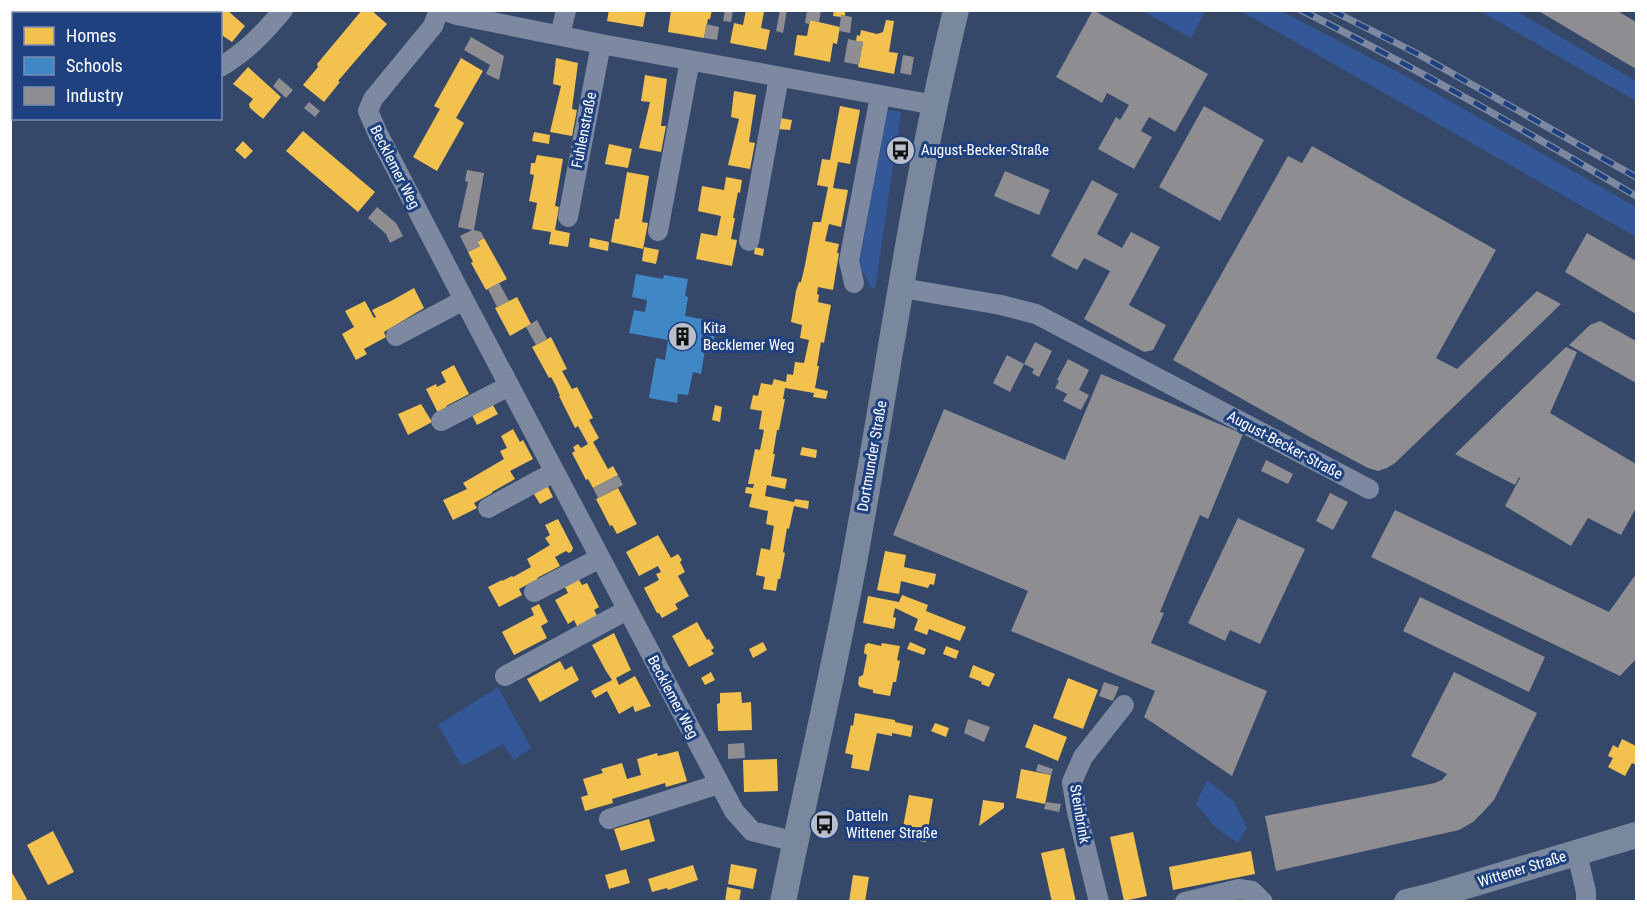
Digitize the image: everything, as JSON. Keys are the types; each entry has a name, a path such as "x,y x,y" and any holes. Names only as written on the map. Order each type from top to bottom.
{"main road":[{"name":"Dortmunder Straße","path":"783,902 854,564 923,163 956,10"},
{"name":"Wittener Straße","path":"1407,902 1636,835"}],"street":[{"path":"222,66 257,40 283,10"},
{"path":"441,10 601,44 934,105"},
{"name":"Becklemer Weg","path":"441,10 434,26 373,99 368,111 464,300 734,811 752,831 795,842"},
{"path":"560,34 566,10"},
{"name":"Fuhlenstraße","path":"568,217 601,44"},
{"path":"658,231 690,60"},
{"path":"749,241 779,77"},
{"path":"854,283 849,261 880,96"},
{"name":"August-Becker-Straße","path":"902,288 1001,305 1036,314 1369,489"},
{"path":"396,336 464,300"},
{"path":"441,422 509,386"},
{"path":"488,508 554,472"},
{"path":"534,592 600,558"},
{"path":"505,676 627,610"},
{"name":"Steinbrink","path":"1099,902 1072,782 1083,757 1125,705"},
{"path":"609,819 719,784"},
{"path":"1576,853 1586,892 1586,902"},
{"path":"1185,902 1239,889 1252,891 1263,902"}],"shaded area":[{"path":"1143,11 1205,11 1191,38"},
{"path":"1241,11 1281,11 1409,78 1636,207 1636,237"},
{"path":"1480,11 1516,11 1636,81 1636,101"},
{"path":"887,110 901,112 875,289 871,287 859,265"},
{"path":"498,687 531,748 514,760 503,744 462,766 438,725"},
{"path":"1207,780 1234,802 1247,827 1238,843 1216,828 1196,804"}],"building: Homes":[{"path":"227,10 245,26 232,42 222,35 222,12"},
{"path":"362,10 371,10 387,24 338,81 340,82 324,102 303,85 318,67 317,64"},
{"path":"609,10 646,10 643,27 607,21"},
{"path":"671,10 712,10 704,38 668,32"},
{"path":"746,10 764,12 761,28 770,30 766,50 730,43 734,23 743,25"},
{"path":"834,10 845,10 845,16 833,16"},
{"path":"810,20 840,27 837,44 833,43 830,62 794,55 797,35 807,36"},
{"path":"886,20 894,21 889,52 898,53 894,74 858,67 863,42 856,41 857,35 860,36 861,30 877,34 883,32"},
{"path":"461,58 483,71 456,118 464,123 437,171 413,157 440,109 434,106"},
{"path":"556,58 578,63 572,109 577,110 572,136 550,132 561,86 553,84"},
{"path":"248,67 281,97 263,119 250,108 249,104 253,99 233,84"},
{"path":"645,75 667,79 661,126 666,126 661,152 639,148 650,102 641,101"},
{"path":"734,91 756,95 749,142 755,143 750,169 728,165 739,119 731,117"},
{"path":"840,106 860,110 850,164 838,162 833,188 848,190 841,227 829,224 825,241 839,244 833,290 818,287 817,294 819,295 818,302 831,305 824,343 821,342 815,388 828,391 826,399 813,397 814,393 785,388 771,476 787,479 785,489 767,485 765,496 794,502 795,499 809,501 808,509 794,506 789,529 787,528 783,552 785,553 776,591 763,589 765,577 756,575 761,548 770,550 774,526 766,524 768,511 749,507 752,494 745,493 746,487 753,488 754,484 748,484 755,449 760,450 764,430 759,429 762,411 750,409 753,395 758,396 761,383 772,385 774,379 786,382 787,374 793,375 795,362 804,363 809,340 800,338 802,325 791,322 813,222 821,222 828,187 817,185 822,159 830,160"},
{"path":"780,118 792,120 790,130 778,129"},
{"path":"303,131 375,192 358,212 286,151"},
{"path":"534,132 550,135 549,144 532,141"},
{"path":"243,141 253,151 245,159 235,150"},
{"path":"609,144 632,149 628,168 605,164"},
{"path":"537,155 563,159 555,206 559,207 555,230 570,233 568,247 549,244 551,232 532,229 537,203 529,201 534,175 530,174 531,163 535,163"},
{"path":"627,172 649,176 642,222 648,223 643,249 611,242 615,219 619,219"},
{"path":"726,177 742,180 733,218 735,218 731,239 737,240 732,266 696,259 701,233 717,236 721,216 698,211 702,186 724,190"},
{"path":"484,238 507,279 486,290 471,263 473,262 468,252 480,246 477,242"},
{"path":"590,238 609,242 608,251 589,247"},
{"path":"644,247 659,250 656,264 642,261"},
{"path":"755,247 764,249 763,256 754,254"},
{"path":"414,288 424,308 384,332 386,337 364,349 367,354 356,360 342,334 354,327 345,311 365,301 374,318 376,317 372,310"},
{"path":"517,297 531,324 510,336 495,308"},
{"path":"551,337 567,369 562,371 572,389 577,387 593,418 589,420 599,438 593,442 608,469 613,466 618,475 593,488 588,479 586,480 572,453 575,451 573,447 578,444 581,448 588,444 578,426 575,428 556,386 532,347"},
{"path":"454,365 469,394 438,413 426,389 446,382 441,372"},
{"path":"490,400 498,414 477,425 470,411"},
{"path":"421,404 432,422 408,435 398,414"},
{"path":"715,405 722,407 720,422 712,420"},
{"path":"513,429 520,442 523,440 533,459 510,471 515,479 474,503 477,508 453,520 443,500 467,489 463,483 504,459 500,451 507,448 501,436"},
{"path":"802,447 817,450 816,458 800,455"},
{"path":"546,483 553,497 540,504 532,491"},
{"path":"618,488 637,524 617,534 612,525 610,526 596,499"},
{"path":"558,519 573,548 572,551 569,553 566,551 555,557 560,566 519,589 522,595 499,607 488,587 531,567 527,559 550,545 545,538 550,535 545,525"},
{"path":"658,535 671,558 678,554 682,560 680,562 685,572 678,576 689,596 675,604 678,609 662,618 644,588 659,580 656,574 661,572 658,566 639,576 626,552"},
{"path":"885,551 906,555 904,567 936,574 934,585 930,584 928,588 901,581 899,594 877,590"},
{"path":"578,578 582,585 587,583 599,607 594,610 598,617 578,628 574,620 568,624 555,600 568,593 564,585"},
{"path":"902,595 928,605 926,611 966,627 960,641 929,629 927,635 914,630 918,619 895,608 894,629 863,623 868,596 899,602"},
{"path":"539,604 548,622 541,626 547,638 514,655 502,632 534,615 531,608"},
{"path":"697,622 714,648 711,650 714,654 689,667 672,636"},
{"path":"614,633 631,670 616,678 619,685 635,676 651,706 635,712 633,706 619,714 607,691 595,698 591,691 612,680 592,645"},
{"path":"763,642 767,650 753,658 749,649"},
{"path":"910,642 926,649 924,655 907,649"},
{"path":"868,643 900,646 896,682 893,682 890,696 873,693 873,690 860,687 858,684 859,677 863,675 867,655 864,653 865,645"},
{"path":"946,646 959,651 956,659 943,654"},
{"path":"560,661 565,670 572,666 579,680 540,702 527,679"},
{"path":"973,665 995,674 989,687 969,677"},
{"path":"711,672 715,680 705,685 701,678"},
{"path":"1068,678 1098,690 1083,729 1053,718"},
{"path":"741,692 742,703 751,702 752,730 718,731 717,704 720,703 720,693"},
{"path":"855,713 895,720 895,722 913,726 911,737 877,733 869,771 851,768 853,755 845,753"},
{"path":"935,723 949,728 946,737 931,731"},
{"path":"1034,724 1067,737 1058,761 1025,747"},
{"path":"1622,739 1636,746 1636,765 1632,763 1625,776 1608,767 1613,758 1608,756 1613,745 1618,748"},
{"path":"678,751 687,781 666,787 665,783 612,799 613,803 585,811 581,797 588,795 583,779 603,773 601,769 622,763 627,779 641,775 637,759 657,753 658,756"},
{"path":"777,759 778,791 744,792 743,760"},
{"path":"1021,769 1051,775 1045,804 1016,798"},
{"path":"909,795 933,799 926,842 901,838"},
{"path":"983,800 1004,803 1004,808 979,826"},
{"path":"649,819 655,841 621,851 614,829"},
{"path":"53,831 74,872 48,885 27,845"},
{"path":"1133,832 1147,896 1124,901 1110,837"},
{"path":"1064,848 1076,902 1052,902 1041,853"},
{"path":"1251,851 1255,874 1173,890 1169,867"},
{"path":"731,864 757,869 753,889 728,884"},
{"path":"693,865 698,880 668,890 667,888 652,892 648,879"},
{"path":"10,869 27,899 22,902 10,902"},
{"path":"626,869 630,883 609,889 605,875"},
{"path":"853,875 869,877 865,902 849,902"},
{"path":"727,887 741,890 739,902 725,902"}],"building: Schools":[{"name":"Kita Becklemer Weg","path":"636,274 663,279 664,275 688,279 685,316 717,322 712,351 705,350 701,374 693,372 688,395 678,394 677,403 649,398 656,358 665,360 668,340 629,333 634,310 645,312 647,300 632,297"}],"building: Industry":[{"path":"725,10 733,10 731,22 723,21"},
{"path":"780,10 787,10 783,33 776,31"},
{"path":"807,10 821,10 819,22 810,20 809,24 805,23"},
{"path":"1093,10 1208,74 1175,132 1149,117 1141,131 1152,137 1134,169 1098,149 1116,117 1120,120 1129,105 1107,93 1102,103 1056,77"},
{"path":"1537,10 1616,10 1636,22 1636,69"},
{"path":"841,15 852,17 850,33 839,31"},
{"path":"706,24 719,27 717,40 704,38"},
{"path":"471,37 504,56 499,80 486,74 490,65 464,50"},
{"path":"848,39 863,42 859,65 844,62"},
{"path":"903,55 914,57 911,75 900,73"},
{"path":"279,78 293,90 286,98 273,86"},
{"path":"309,102 320,111 315,117 304,108"},
{"path":"1204,106 1264,140 1220,221 1159,187"},
{"path":"1312,146 1496,250 1436,358 1457,369 1537,291 1561,304 1395,463 1378,471 1310,437 1173,360 1288,156 1302,163"},
{"path":"467,170 484,173 474,230 481,232 484,238 477,242 480,246 468,252 460,236 472,230 458,227 468,182 465,181"},
{"path":"1005,171 1050,190 1039,215 994,196"},
{"path":"1092,180 1118,194 1097,234 1122,248 1131,232 1160,247 1129,305 1166,325 1153,350 1144,352 1084,319 1110,271 1084,258 1077,270 1051,256"},
{"path":"377,207 396,223 403,236 390,243 386,234 368,218"},
{"path":"1587,233 1636,261 1636,314 1565,272"},
{"path":"499,283 509,301 497,307 488,289"},
{"path":"537,320 547,339 536,345 526,327"},
{"path":"1600,321 1636,341 1636,383 1569,345 1590,325"},
{"path":"1035,342 1052,351 1039,377 1032,373 1034,369 1024,364"},
{"path":"1566,347 1577,352 1550,413 1636,464 1636,508 1621,535 1588,518 1571,546 1505,506 1519,477 1515,485 1455,454"},
{"path":"1007,355 1024,364 1010,392 993,383"},
{"path":"1068,359 1089,370 1079,390 1089,395 1081,410 1063,401 1067,394 1055,388"},
{"path":"1101,374 1243,434 1208,519 1200,515 1160,612 1164,613 1151,643 1267,691 1232,776 1144,717 1155,691 1011,631 1028,591 893,535 944,409 1065,460"},
{"path":"1266,460 1293,474 1288,484 1261,471"},
{"path":"618,475 623,485 598,498 593,488"},
{"path":"1330,493 1348,502 1333,530 1316,521"},
{"path":"1395,510 1609,612 1636,574 1636,659 1620,676 1371,557"},
{"path":"1238,518 1305,549 1260,644 1230,630 1225,641 1188,623"},
{"path":"1420,597 1545,657 1529,692 1403,631"},
{"path":"1454,672 1537,713 1494,800 1473,822 1459,830 1276,871 1265,816 1442,780 1447,774 1411,756"},
{"path":"1104,682 1119,687 1113,701 1099,696"},
{"path":"968,719 990,727 984,742 964,733"},
{"path":"744,743 745,758 728,759 728,744"},
{"path":"1038,764 1053,769 1051,775 1036,771"},
{"path":"1046,802 1061,804 1059,812 1044,809"}],"railway":[{"path":"1301,10 1470,100 1636,196"},
{"path":"1331,10 1416,53 1636,177"}],"place":[{"name":"August-Becker-Straße","path":"900,150"},
{"name":"Kita Becklemer Weg","path":"682,337"},
{"name":"Datteln Wittener Straße","path":"825,825"}]}
